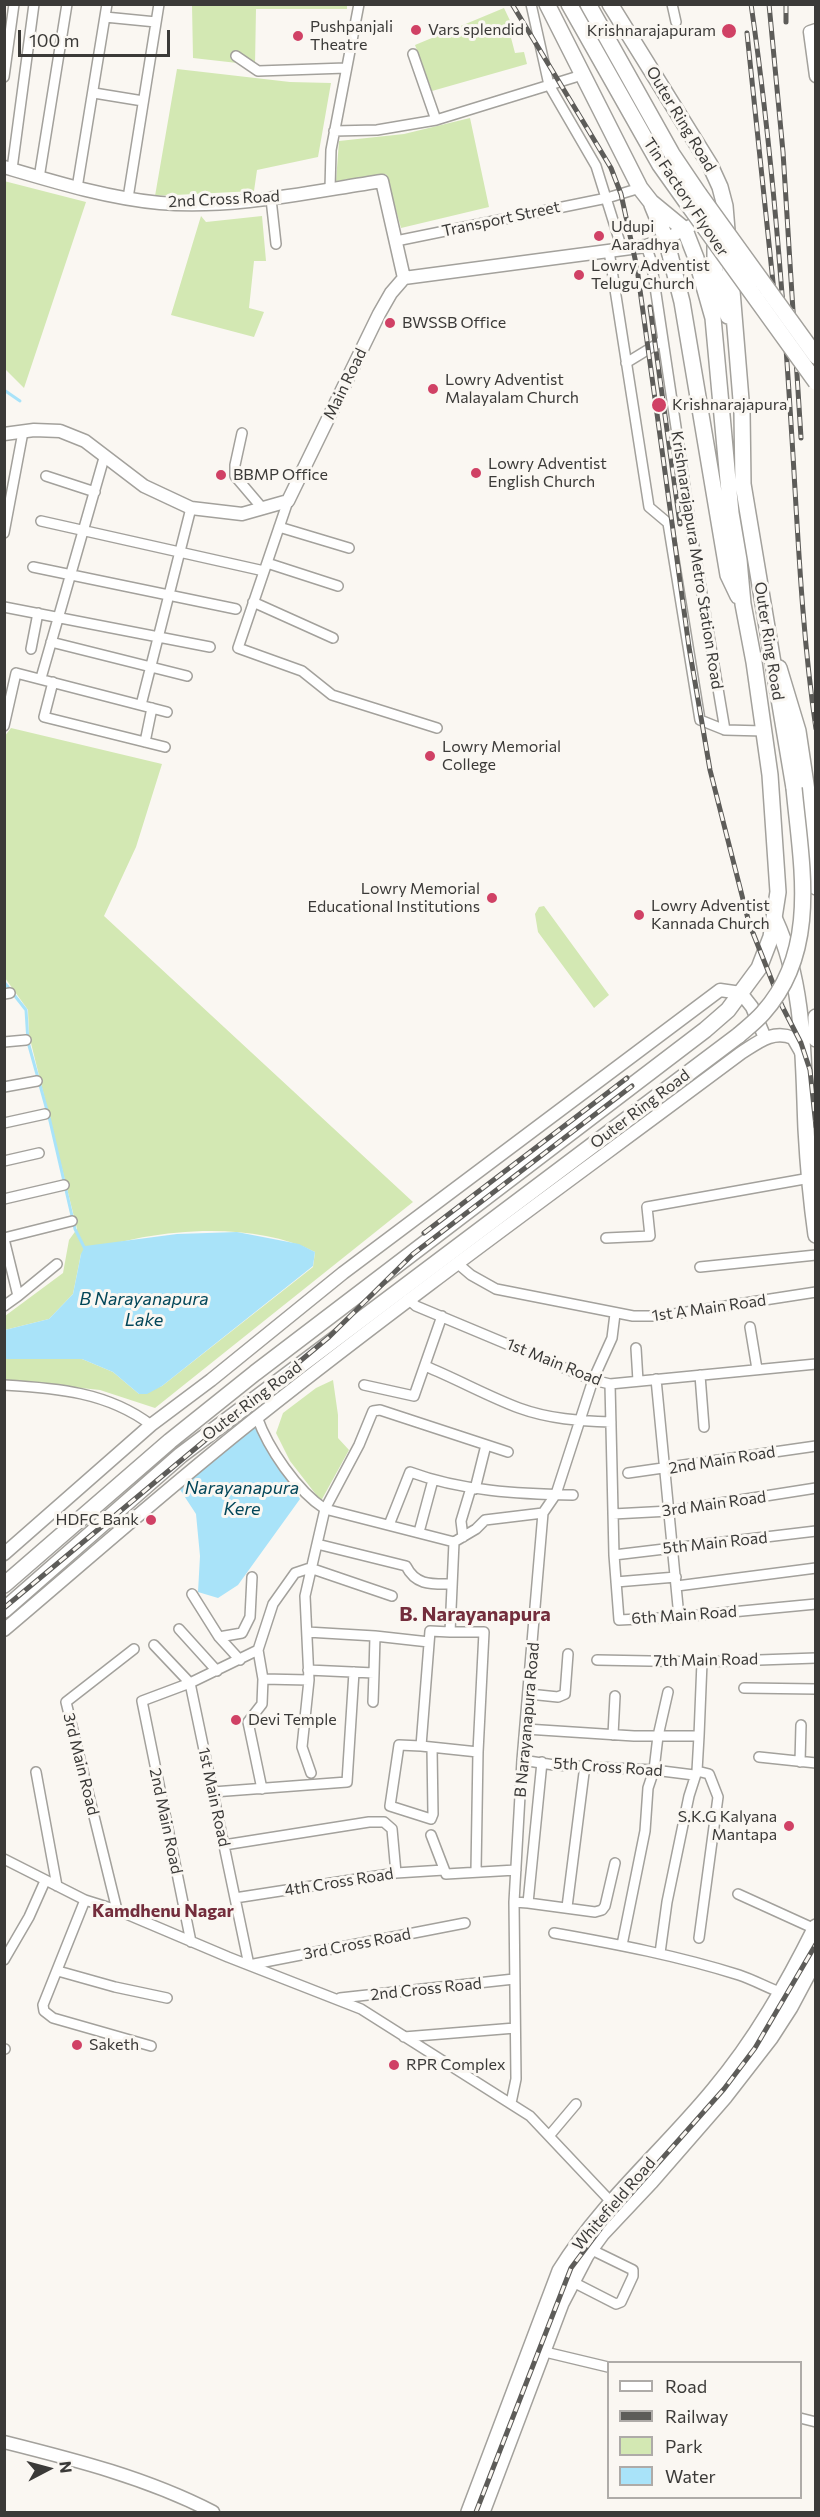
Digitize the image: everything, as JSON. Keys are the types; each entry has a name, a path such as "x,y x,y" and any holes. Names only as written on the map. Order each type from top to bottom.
{"main road":[{"name":"Outer Ring Road","path":"4,1585 179,1434 705,1030 728,1010 759,968 771,937 775,920 777,859 764,731 742,604 712,318 696,258 685,230 651,202 640,188 547,4"},
{"name":"Tin Factory Flyover","path":"569,4 660,165 693,198 816,356"},
{"name":"Tin Factory Flyover","path":"588,4 672,154 693,198 816,382"},
{"name":"Outer Ring Road","path":"4,1610 181,1455 739,1035 764,1013 792,966 801,932 804,900 794,788 743,484 740,374 731,357 728,317 715,272 716,226 725,206 720,186 710,165 610,4"},
{"name":"Outer Ring Road","path":"651,202 666,239 682,302 728,575 742,604"},
{"path":"769,634 798,731 810,811 816,887"},
{"path":"775,920 794,978 803,1057 810,1178 816,1235"},
{"path":"816,1017 816,1039"},
{"name":"Whitefield Road","path":"469,2512 537,2352 571,2281 616,2207 642,2171 715,2089 758,2033 782,1993 815,1928"},
{"name":"Whitefield Road","path":"482,2512 537,2352 560,2271 575,2246 616,2207 651,2181 717,2105 757,2055 790,2007 816,1958"}],"street":[{"path":"4,77 14,4"},
{"path":"8,168 34,4"},
{"path":"39,178 67,4"},
{"path":"77,188 107,4"},
{"path":"128,198 159,4"},
{"path":"330,189 334,131 359,4"},
{"path":"531,4 549,85 596,166 622,249"},
{"path":"672,4 676,22"},
{"path":"105,17 156,21"},
{"path":"816,30 810,32 816,76"},
{"path":"413,54 436,120"},
{"path":"236,56 258,71 346,68"},
{"path":"334,131 377,130 436,120 582,75"},
{"path":"93,93 143,100"},
{"name":"2nd Cross Road","path":"8,168 77,188 128,198 188,203 271,199 382,181 404,278"},
{"name":"Transport Street","path":"396,241 607,198 640,188"},
{"path":"271,199 276,244"},
{"path":"404,278 645,246 685,230 725,206"},
{"name":"Krishnarajapura Metro Station Road","path":"645,246 651,260 662,342 725,730"},
{"path":"609,250 649,507 668,523 700,720 725,730 764,731"},
{"name":"Main Road","path":"288,501 379,314 391,292 404,278"},
{"path":"626,363 662,342"},
{"path":"4,533 28,431"},
{"path":"4,434 60,431 85,441 144,486 191,508 242,514 288,501"},
{"path":"242,433 235,476 263,509"},
{"path":"41,678 105,458"},
{"path":"46,477 94,492"},
{"path":"288,501 238,648 302,671 332,695 437,728"},
{"path":"141,705 191,508"},
{"path":"41,521 180,552 265,567 338,586"},
{"path":"279,527 349,548"},
{"path":"33,567 236,609"},
{"path":"254,602 333,638"},
{"path":"4,607 210,647"},
{"path":"31,650 38,613"},
{"path":"51,642 187,676"},
{"path":"4,726 16,673 167,712"},
{"path":"53,682 44,717 165,747"},
{"path":"145,742 152,708"},
{"path":"4,1554 151,1425 211,1380 342,1273 720,990 741,993 752,1007 765,1038"},
{"path":"4,1630 161,1495 257,1417 408,1299 741,1053 765,1038 778,1034 793,1038 803,1057"},
{"path":"4,1042 26,1040"},
{"path":"4,1087 37,1081"},
{"path":"4,1123 45,1114"},
{"path":"4,1161 39,1153"},
{"path":"606,1238 650,1236 647,1207 810,1178"},
{"path":"4,1199 64,1185"},
{"path":"18,1296 4,1239 72,1221"},
{"path":"700,1267 816,1255"},
{"name":"1st A Main Road","path":"457,1263 471,1275 496,1289 615,1314 661,1316 816,1292"},
{"path":"4,1306 57,1264"},
{"name":"1st Main Road","path":"408,1299 442,1316 593,1380 610,1384 816,1364"},
{"name":"B Narayanapura Road","path":"511,2103 516,2079 514,1902 522,1760 543,1513 556,1494 593,1380 612,1338 615,1314"},
{"path":"364,1385 414,1396 442,1316"},
{"path":"750,1327 757,1369"},
{"path":"636,1348 638,1381"},
{"path":"425,1366 519,1408 581,1421 611,1422"},
{"path":"700,1375 704,1427"},
{"path":"656,1379 679,1617"},
{"name":"6th Main Road","path":"610,1384 614,1554 619,1620 679,1617 816,1604"},
{"path":"4,1385 78,1391 134,1412 151,1425"},
{"path":"311,1773 302,1747 309,1680 305,1596 325,1509 360,1445 373,1410 380,1410 508,1452"},
{"path":"257,1417 263,1433 281,1462 312,1501 325,1509 454,1542 485,1520 543,1513"},
{"path":"463,1537 461,1521 486,1445"},
{"name":"2nd Main Road","path":"628,1473 663,1470 816,1446"},
{"path":"389,1525 410,1472 473,1489 573,1495"},
{"path":"419,1532 433,1480"},
{"name":"3rd Main Road","path":"613,1514 670,1511 816,1488"},
{"name":"5th Main Road","path":"614,1554 816,1532"},
{"path":"450,1632 454,1542"},
{"path":"317,1544 406,1566 417,1581 423,1584 452,1584"},
{"path":"262,1789 248,1722 262,1704 263,1679 258,1650 273,1604 295,1573 310,1568 392,1596"},
{"path":"616,1582 676,1581 816,1568"},
{"path":"219,1637 242,1633 250,1617 252,1577"},
{"path":"192,1594 219,1637 240,1660"},
{"path":"179,1629 217,1671"},
{"path":"421,1746 430,1631 484,1632 478,1752 476,1871 516,1870"},
{"path":"307,1632 429,1642"},
{"path":"373,1702 375,1636"},
{"path":"154,1645 190,1683 258,1650"},
{"name":"3rd Main Road","path":"117,1910 66,1702 134,1649"},
{"path":"529,1694 558,1697 565,1694 568,1654"},
{"name":"7th Main Road","path":"597,1660 702,1662 816,1658"},
{"path":"660,1953 667,1902 696,1773 702,1662"},
{"path":"309,1670 374,1673"},
{"path":"213,1792 347,1782 354,1672"},
{"path":"263,1679 309,1680"},
{"name":"1st Main Road","path":"190,1683 249,1965"},
{"name":"2nd Main Road","path":"190,1683 142,1701 191,1942"},
{"path":"744,1688 816,1689"},
{"path":"622,1946 645,1831 648,1788 654,1770 658,1736 668,1692"},
{"path":"613,1735 615,1696"},
{"path":"800,1761 801,1725"},
{"path":"526,1729 613,1735 699,1736"},
{"path":"432,1748 433,1814 431,1819 390,1806 399,1745 478,1752"},
{"path":"759,1756 816,1763"},
{"name":"5th Cross Road","path":"522,1760 542,1761 554,1765 696,1773"},
{"path":"528,1903 542,1761"},
{"path":"567,1907 585,1765"},
{"path":"36,1772 57,1886"},
{"path":"696,1773 709,1774 718,1797 699,1938"},
{"path":"224,1845 369,1822 384,1822 392,1829 396,1873"},
{"path":"431,1834 444,1870"},
{"path":"4,1859 85,1900 117,1910 191,1942 361,2008 530,2116 616,2207"},
{"path":"514,1902 595,1912 602,1910 605,1906 615,1863"},
{"name":"4th Cross Road","path":"235,1898 396,1873 444,1870 446,1875 476,1871"},
{"path":"4,1960 29,1917 45,1881"},
{"path":"738,1894 815,1928"},
{"path":"85,1900 43,2005 44,2011 53,2018 151,2046"},
{"name":"3rd Cross Road","path":"249,1965 465,1923"},
{"path":"554,1933 660,1953 742,1976 782,1993"},
{"path":"58,1971 115,1987 167,1998"},
{"name":"2nd Cross Road","path":"338,1998 514,1979"},
{"path":"405,2037 515,2028"},
{"path":"549,2136 576,2104"},
{"path":"571,2281 616,2304 621,2302 633,2276 633,2270 590,2249"},
{"path":"537,2352 607,2367"},
{"path":"4,2442 106,2468 213,2512"}],"green space":[{"path":"347,4 347,9 256,9 255,65 193,58 192,5"},
{"path":"504,8 514,29 509,30 515,53 524,52 527,64 432,91 415,45"},
{"path":"177,69 290,82 331,83 318,157 257,170 254,191 155,196"},
{"path":"470,118 489,207 401,228 386,174 336,181 339,141 404,134"},
{"path":"4,181 86,202 24,388 5,369"},
{"path":"201,216 206,222 262,216 266,261 254,261 249,308 264,312 254,337 171,315"},
{"path":"11,728 162,764 136,847 104,916 413,1202 155,1408 100,1390 5,1380 5,1359 82,1359 113,1372 139,1394 162,1386 313,1267 315,1252 289,1242 260,1235 230,1232 198,1231 167,1234 108,1245 81,1254 73,1294 49,1319 5,1330 5,1316 63,1273 69,1240 77,1229 29,1035 28,1010 5,978 4,737"},
{"path":"544,906 609,995 594,1008 538,932 535,914 539,907"},
{"path":"333,1380 338,1415 338,1438 349,1450 321,1501 290,1461 276,1433 283,1413 316,1388"}],"water":[{"name":"B Narayanapura Lake","path":"237,1232 299,1244 315,1252 313,1266 162,1386 147,1394 139,1394 113,1372 82,1359 5,1359 5,1330 49,1319 73,1294 81,1254 85,1246 177,1234"},
{"name":"Narayanapura Kere","path":"254,1426 300,1499 238,1585 218,1598 198,1592 200,1556 196,1514 179,1488"}],"waterway":[{"path":"4,390 20,401"},
{"path":"4,982 26,1010 28,1042 50,1121 75,1229 85,1249"}],"railway":[{"path":"512,4 611,168 621,194 637,268 689,647 710,770 749,923 782,1006 801,1043 810,1070 816,1127"},
{"path":"751,4 776,222 804,621 816,729"},
{"path":"769,4 783,152 801,438"},
{"path":"786,4 786,22"},
{"path":"747,33 776,311"},
{"path":"650,307 680,524"},
{"path":"424,1233 627,1078"},
{"path":"4,1608 329,1337 413,1254 632,1086"},
{"path":"476,2512 571,2268 604,2224 724,2089 755,2048 816,1944"}],"place":[{"name":"Vars splendid","path":"416,30"},
{"name":"Krishnarajapuram","path":"729,31"},
{"name":"Pushpanjali Theatre","path":"298,36"},
{"name":"Udupi Aaradhya","path":"599,236"},
{"name":"Lowry Adventist Telugu Church","path":"579,275"},
{"name":"BWSSB Office","path":"390,323"},
{"name":"Lowry Adventist Malayalam Church","path":"433,389"},
{"name":"Krishnarajapura","path":"659,405"},
{"name":"Lowry Adventist English Church","path":"476,473"},
{"name":"BBMP Office","path":"221,475"},
{"name":"Lowry Memorial College","path":"430,756"},
{"name":"Lowry Memorial Educational Institutions","path":"492,898"},
{"name":"Lowry Adventist Kannada Church","path":"639,915"},
{"name":"HDFC Bank","path":"151,1520"},
{"name":"Devi Temple","path":"236,1720"},
{"name":"S.K.G Kalyana Mantapa","path":"789,1826"},
{"name":"Saketh","path":"77,2045"},
{"name":"RPR Complex","path":"394,2065"}],"district":[{"name":"B. Narayanapura","path":"475,1614"},
{"name":"Kamdhenu Nagar","path":"163,1911"}]}
